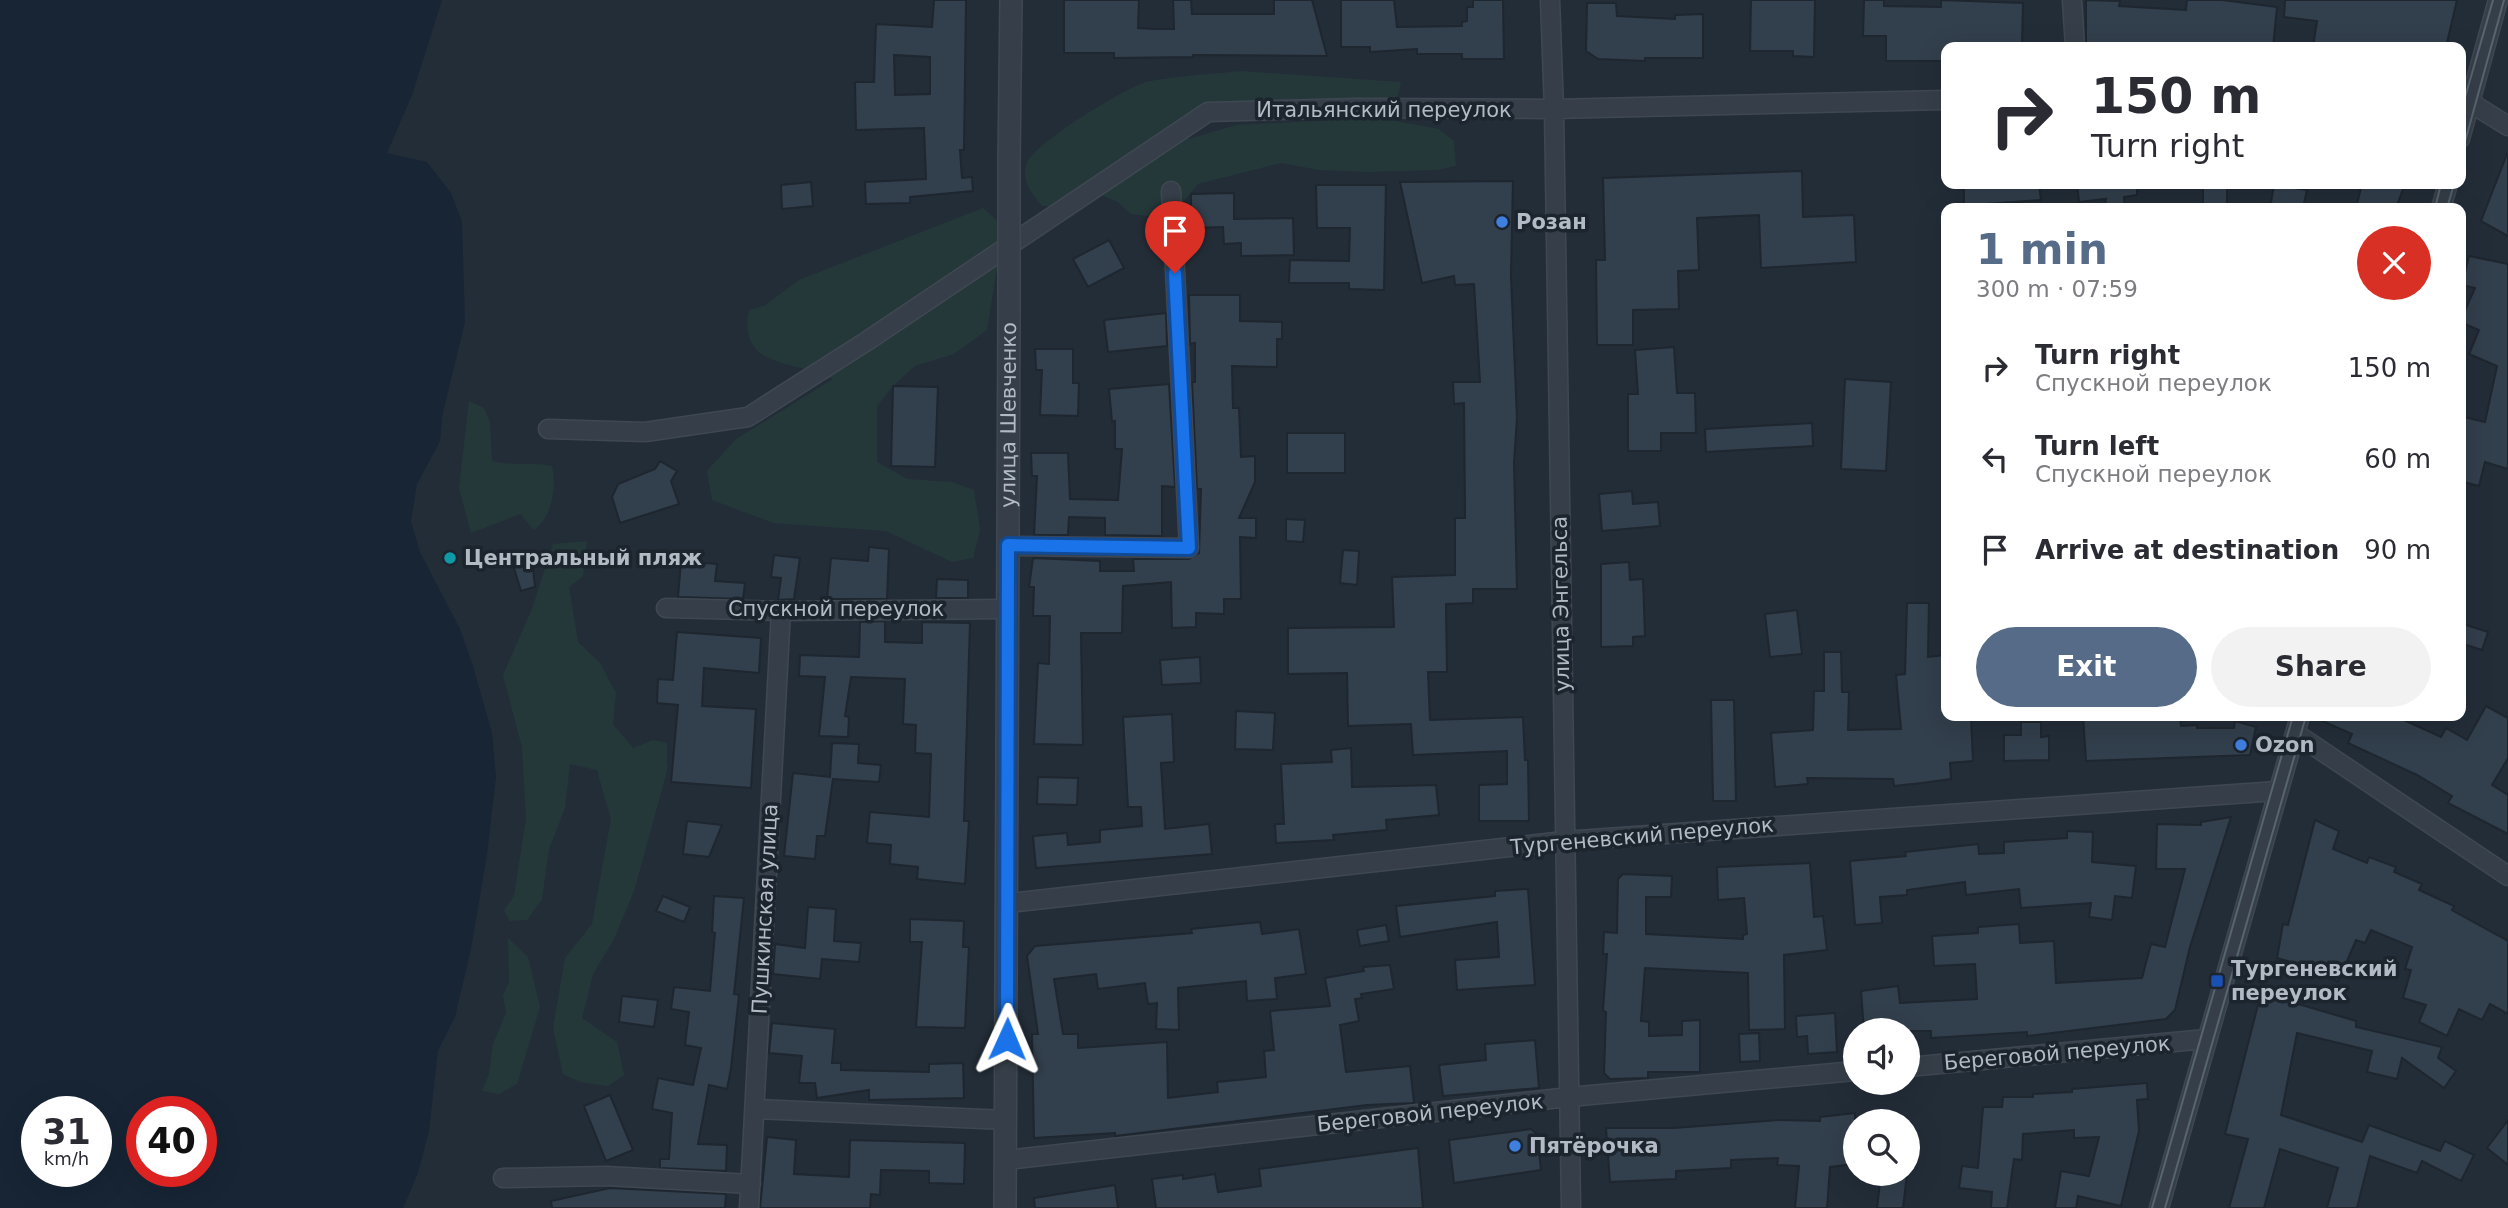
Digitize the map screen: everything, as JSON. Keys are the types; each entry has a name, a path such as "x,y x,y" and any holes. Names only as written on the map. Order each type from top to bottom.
{"street":[{"name":"улица Шевченко","path":"1005,1208 1009,903 1006,609 1012,0"},
{"name":"улица Энгельса","path":"1550,0 1554,109 1571,1208"},
{"path":"2072,0 2075,42"},
{"path":"2498,0 2466,102 2508,126"},
{"name":"Итальянский переулок","path":"548,429 645,432 748,417 888,327 1208,112 1358,108 1554,109 1941,100"},
{"path":"1008,545 1189,548 1171,191"},
{"name":"Спускной переулок","path":"666,608 781,611 1006,609"},
{"name":"Пушкинская улица","path":"749,1208 781,611"},
{"path":"2159,1208 2297,724 2508,876"},
{"name":"Тургеневский переулок","path":"1009,903 1564,841 2277,791"},
{"name":"Береговой переулок","path":"1920,1066 2206,1039"},
{"name":"Береговой переулок","path":"1006,1160 1569,1097 1843,1072"},
{"path":"755,1109 1006,1120"},
{"path":"503,1178 606,1176 751,1184"}],"shaded area":[{"path":"1241,71 1401,82 1397,99 1220,117 1190,131 1189,139 1236,125 1379,118 1439,129 1454,141 1456,166 1437,170 1367,172 1319,170 1281,163 1198,184 1169,219 1131,214 1118,202 1101,195 1080,207 1042,206 1028,186 1025,169 1033,154 1063,129 1123,93 1150,81"},
{"path":"983,208 1000,223 1003,260 996,273 987,330 954,354 915,366 893,386 877,406 877,462 907,479 952,482 974,490 980,530 973,558 952,562 886,531 773,523 712,500 707,471 736,439 833,379 773,360 761,353 752,344 748,330 749,310 764,306 799,280"},
{"path":"469,401 484,408 490,422 492,461 552,466 552,501 545,517 534,530 520,514 471,533 459,488"},
{"path":"587,541 583,576 569,587 578,642 600,663 616,693 613,724 633,748 653,740 667,743 667,771 634,891 614,939 593,974 582,1018 617,1042 624,1075 608,1086 580,1082 563,1074 553,1028 565,958 592,924 611,819 597,770 570,764 565,808 549,849 542,899 527,920 510,921 504,910 514,896 526,819 522,747 503,675 532,609 553,544"},
{"path":"508,938 528,957 540,1007 517,1084 499,1094 482,1091 489,1074 493,1044 506,1013 503,996 509,982"}],"water":[{"path":"0,0 442,0 412,95 387,153 427,162 451,193 462,222 465,322 443,412 440,441 417,484 411,521 420,552 460,629 473,666 492,733 496,777 487,855 471,949 455,1017 438,1051 429,1131 418,1173 403,1208 0,1208"}],"building":[{"path":"934,0 966,0 964,150 960,150 962,178 972,177 973,191 910,197 910,203 866,204 865,182 926,179 924,128 856,130 855,82 874,82 876,24 932,27","holes":["894,55 930,57 930,94 895,95"]},
{"path":"1064,0 1139,0 1138,28 1174,29 1173,0 1191,0 1192,14 1274,14 1274,0 1312,0 1327,56 1193,55 1114,58 1114,53 1064,53"},
{"path":"1341,0 1394,0 1397,27 1462,26 1462,22 1467,21 1467,7 1473,7 1473,0 1503,0 1504,59 1462,59 1462,54 1417,54 1417,49 1370,52 1370,47 1341,47"},
{"path":"1751,0 1815,0 1814,57 1793,56 1793,51 1750,51"},
{"path":"1864,0 1884,0 1884,6 1941,7 1941,0 2023,3 2022,42 1941,42 1941,61 1886,61 1886,36 1863,36"},
{"path":"2086,0 2120,1 2119,6 2186,10 2187,0 2222,0 2277,7 2274,42 2086,42"},
{"path":"2285,0 2457,0 2447,42 2314,42 2317,21 2284,17"},
{"path":"1587,3 1616,3 1617,16 1675,19 1675,15 1703,14 1703,58 1645,58 1645,61 1598,59 1586,51"},
{"path":"2508,155 2508,236 2481,221"},
{"path":"1802,171 1803,217 1854,215 1856,262 1761,268 1759,215 1697,218 1699,270 1678,271 1679,309 1633,310 1633,345 1597,345 1596,260 1605,260 1603,178"},
{"path":"1513,181 1511,276 1517,418 1514,463 1517,589 1473,589 1473,603 1446,604 1447,672 1428,672 1430,720 1523,717 1525,760 1528,760 1529,821 1479,821 1479,785 1507,784 1507,751 1413,755 1411,724 1348,726 1347,673 1288,674 1288,628 1394,627 1392,577 1455,575 1455,518 1465,518 1464,403 1454,404 1453,382 1480,382 1474,284 1455,285 1454,276 1422,283 1400,182"},
{"path":"811,182 813,206 782,209 781,185"},
{"path":"1316,185 1386,185 1384,290 1349,289 1349,283 1289,283 1290,260 1349,261 1350,228 1317,228"},
{"path":"1964,189 2040,189 2041,200 2000,203 1964,203"},
{"path":"2078,189 2137,189 2137,195 2124,197 2125,203 2106,203 2106,199 2079,202"},
{"path":"2203,189 2227,189 2227,203 2203,203"},
{"path":"2273,189 2307,190 2304,203 2271,203"},
{"path":"2361,189 2403,189 2398,203 2357,203"},
{"path":"1234,193 1234,219 1293,218 1294,255 1241,256 1241,243 1224,244 1223,227 1191,228 1191,194"},
{"path":"1109,240 1124,268 1088,287 1073,259"},
{"path":"2469,256 2508,264 2508,469 2485,462 2479,486 2466,483 2466,417 2485,422 2497,366 2469,354 2479,330 2466,325 2466,308 2475,288 2466,286"},
{"path":"1189,295 1240,295 1240,321 1282,322 1282,339 1277,339 1277,367 1232,366 1233,408 1239,408 1241,457 1255,456 1255,482 1239,518 1256,518 1256,538 1240,537 1241,599 1224,599 1224,614 1196,613 1196,627 1172,628 1171,582 1123,586 1122,633 1081,633 1083,745 1034,744 1038,663 1049,664 1050,616 1033,616 1034,587 1029,587 1033,558 1100,561 1100,571 1134,571 1133,559 1189,559 1199,553 1201,489 1197,489 1192,382 1195,382 1195,343 1190,344"},
{"path":"1166,313 1167,346 1108,352 1104,320"},
{"path":"1674,347 1677,393 1695,393 1696,433 1661,433 1661,451 1628,451 1628,394 1638,394 1635,350"},
{"path":"1035,349 1073,349 1073,383 1079,383 1078,416 1040,415 1042,370 1036,370"},
{"path":"1845,379 1891,382 1886,471 1841,469"},
{"path":"1169,384 1175,487 1162,486 1162,536 1105,535 1105,518 1069,517 1068,535 1034,535 1037,476 1032,476 1031,453 1068,453 1070,499 1118,500 1122,449 1115,449 1115,421 1112,422 1109,389"},
{"path":"893,386 938,387 935,467 891,466"},
{"path":"1812,423 1813,446 1706,452 1705,429"},
{"path":"1287,433 1345,433 1345,473 1287,473"},
{"path":"660,461 677,471 671,481 679,504 620,523 612,497 618,484 655,469"},
{"path":"1632,491 1633,504 1658,502 1660,526 1602,531 1599,494"},
{"path":"1286,519 1305,520 1303,542 1286,541"},
{"path":"869,547 889,549 887,599 827,599 831,558 868,561"},
{"path":"1343,550 1359,551 1357,585 1340,583"},
{"path":"774,555 800,558 794,599 778,600 781,578 771,577"},
{"path":"532,559 535,587 521,591 513,565"},
{"path":"681,561 717,564 715,581 745,583 743,599 678,597"},
{"path":"1629,562 1630,580 1643,579 1645,636 1633,637 1633,646 1601,647 1601,564"},
{"path":"937,579 968,580 968,598 936,598"},
{"path":"1907,603 1929,603 1928,657 1941,656 1941,721 1971,721 1973,761 1950,763 1951,779 1922,783 1894,786 1893,779 1807,778 1808,784 1775,787 1771,733 1813,730 1814,691 1824,691 1824,652 1841,652 1842,692 1849,692 1848,730 1901,729 1896,675 1905,674"},
{"path":"1797,610 1802,654 1770,657 1765,614"},
{"path":"885,621 885,642 922,643 922,622 970,623 964,821 969,821 965,884 917,879 918,867 890,864 891,845 867,843 870,812 929,817 931,754 915,753 916,725 903,724 905,679 851,677 845,716 849,717 848,737 819,736 825,677 799,676 800,655 859,657 860,622"},
{"path":"2466,625 2488,632 2482,650 2466,645"},
{"path":"677,632 761,638 759,673 704,668 702,706 756,709 751,788 671,782 678,705 657,703 658,679 673,680"},
{"path":"1200,657 1201,683 1162,685 1160,660"},
{"path":"1711,700 1734,700 1736,801 1713,801"},
{"path":"2486,706 2508,718 2508,758 2492,785 2508,795 2508,834 2448,803 2452,796 2417,775 2348,743 2352,734 2322,721 2406,721 2441,737 2446,728 2467,740"},
{"path":"1236,711 1275,713 1273,750 1235,749"},
{"path":"1172,714 1174,762 1161,763 1165,829 1209,824 1212,854 1036,868 1033,836 1067,833 1068,845 1100,842 1100,830 1142,826 1141,807 1128,807 1123,717"},
{"path":"2083,721 2180,721 2181,726 2234,728 2235,721 2256,727 2250,755 2086,761"},
{"path":"2021,722 2041,722 2041,737 2049,736 2049,760 2004,761 2004,735 2021,735"},
{"path":"832,743 859,744 858,763 881,765 879,782 833,779 825,836 817,836 815,859 784,856 793,773 830,777"},
{"path":"1351,748 1352,787 1436,785 1439,815 1386,820 1387,830 1333,835 1334,840 1276,843 1275,824 1284,824 1281,764 1332,762 1331,750"},
{"path":"1038,777 1078,778 1077,805 1037,804"},
{"path":"2231,817 2190,947 2175,1010 2166,1019 2027,1036 2027,1032 1931,1038 1931,1031 1920,1031 1920,1018 1863,1018 1861,991 1898,986 1900,1003 1977,999 1975,964 1934,966 1932,936 1978,933 1978,927 2019,924 2020,943 2054,941 2056,983 2142,978 2151,944 2165,947 2185,869 2156,869 2157,824 2201,825 2201,822"},
{"path":"2315,820 2339,831 2333,849 2367,863 2369,857 2396,867 2394,872 2422,884 2419,890 2454,906 2452,910 2508,941 2508,1014 2490,1004 2482,1020 2459,1009 2447,1036 2419,1022 2426,1005 2403,998 2411,970 2405,969 2412,947 2371,930 2365,943 2356,940 2338,982 2305,966 2277,958 2283,924 2288,925"},
{"path":"687,821 722,825 709,857 683,854"},
{"path":"2067,831 2093,832 2092,862 2136,866 2132,898 2115,896 2112,920 2089,917 2091,903 2021,908 2019,889 1966,895 1965,882 1907,890 1907,895 1880,897 1882,923 1855,925 1850,861 1906,856 1905,852 1978,844 1979,854 2004,853 2004,842 2067,838"},
{"path":"1810,863 1814,917 1823,916 1827,950 1784,955 1785,1029 1749,1030 1748,973 1645,968 1641,1021 1649,1022 1649,1036 1682,1035 1682,1021 1700,1020 1700,1072 1648,1072 1648,1078 1610,1079 1604,1073 1606,1012 1603,1011 1607,954 1603,954 1604,932 1617,933 1618,879 1623,874 1672,876 1671,897 1646,897 1646,934 1743,939 1743,935 1747,934 1744,898 1718,900 1717,867"},
{"path":"1528,889 1535,985 1457,990 1455,960 1499,957 1497,922 1400,937 1396,906 1495,896 1495,891"},
{"path":"663,896 690,907 684,922 656,911"},
{"path":"714,896 744,898 734,994 739,995 731,1068 727,1089 709,1085 698,1144 727,1145 726,1171 660,1168 660,1159 669,1159 672,1113 652,1109 658,1078 693,1085 701,1048 685,1045 689,1012 671,1009 674,987 710,991 715,933 712,932"},
{"path":"808,907 836,909 834,941 861,943 859,962 822,959 820,979 773,974 775,944 805,948"},
{"path":"910,919 964,921 963,947 969,947 965,1028 916,1027 922,942 910,942"},
{"path":"1260,922 1262,934 1299,929 1306,974 1275,978 1277,999 1247,1001 1246,981 1178,988 1179,1030 1156,1029 1157,1003 1148,1004 1145,983 1098,989 1096,974 1054,979 1063,1034 1078,1034 1078,1048 1167,1042 1168,1098 1218,1092 1217,1082 1266,1077 1264,1051 1274,1050 1270,1011 1330,1006 1325,978 1364,971 1363,967 1390,965 1394,989 1361,994 1362,998 1355,999 1359,1021 1340,1025 1346,1072 1410,1066 1414,1103 1367,1105 1115,1136 1115,1133 1034,1138 1032,1034 1038,1034 1027,956 1035,946 1192,933 1191,929"},
{"path":"1386,925 1389,941 1360,946 1357,930"},
{"path":"2261,993 2356,1021 2356,1027 2442,1047 2438,1058 2456,1071 2444,1088 2402,1058 2397,1079 2367,1072 2372,1051 2297,1033 2281,1115 2362,1142 2369,1125 2440,1151 2445,1141 2474,1155 2461,1181 2422,1161 2417,1173 2370,1156 2357,1208 2327,1208 2338,1168 2280,1149 2264,1208 2229,1208 2248,1139 2225,1134"},
{"path":"622,996 658,1000 654,1027 619,1022"},
{"path":"1835,1013 1837,1052 1808,1054 1807,1036 1797,1037 1796,1016"},
{"path":"772,1023 835,1029 832,1063 841,1063 841,1070 929,1072 929,1064 963,1063 964,1098 869,1100 869,1090 817,1098 815,1083 799,1083 802,1056 769,1053"},
{"path":"1759,1033 1760,1061 1740,1062 1739,1034"},
{"path":"1535,1040 1539,1088 1443,1096 1439,1065 1486,1060 1485,1044"},
{"path":"2147,1083 2148,1099 2137,1100 2139,1131 2121,1206 2078,1196 2076,1208 2055,1208 2061,1171 2089,1176 2099,1137 2074,1138 2074,1130 2023,1134 2022,1160 2014,1159 2007,1208 1991,1208 1992,1192 1959,1188 1962,1166 1978,1168 1983,1107 2002,1107 2003,1097 2033,1097 2033,1094 2072,1092 2072,1089"},
{"path":"610,1095 633,1150 606,1161 584,1106"},
{"path":"1843,1114 1843,1165 1830,1167 1827,1208 1795,1208 1799,1166 1777,1165 1778,1158 1731,1160 1731,1168 1676,1171 1676,1179 1610,1182 1606,1128 1674,1128 1779,1120 1820,1121 1820,1117"},
{"path":"2508,1120 2508,1165 2487,1148"},
{"path":"1531,1129 1537,1134 1541,1170 1454,1183 1449,1140"},
{"path":"767,1137 796,1140 794,1174 849,1177 850,1140 965,1143 964,1184 929,1183 929,1171 881,1170 880,1195 871,1194 870,1208 760,1208"},
{"path":"1418,1148 1423,1208 1156,1208 1152,1179 1183,1175 1183,1179 1215,1174 1218,1192 1261,1186 1259,1169"},
{"path":"1115,1185 1118,1208 1035,1208 1034,1198"},
{"path":"1880,1186 1906,1186 1903,1208 1877,1208"},
{"path":"610,1188 726,1194 725,1208 552,1208 551,1201"}],"tram line":[{"path":"2466,94 2493,0"},
{"path":"2466,138 2504,0"},
{"path":"2436,203 2440,189"},
{"path":"2448,203 2453,189"},
{"path":"2152,1208 2292,721"},
{"path":"2165,1208 2305,721"}],"place":[{"name":"Розан","path":"1502,222"},
{"name":"Центральный пляж","path":"450,558"},
{"name":"Ozon","path":"2241,745"},
{"name":"Тургеневский переулок","path":"2217,981"},
{"name":"Пятёрочка","path":"1515,1146"}],"route":[{"path":"1007,1039 1008,545 1189,548 1175,273"}]}
